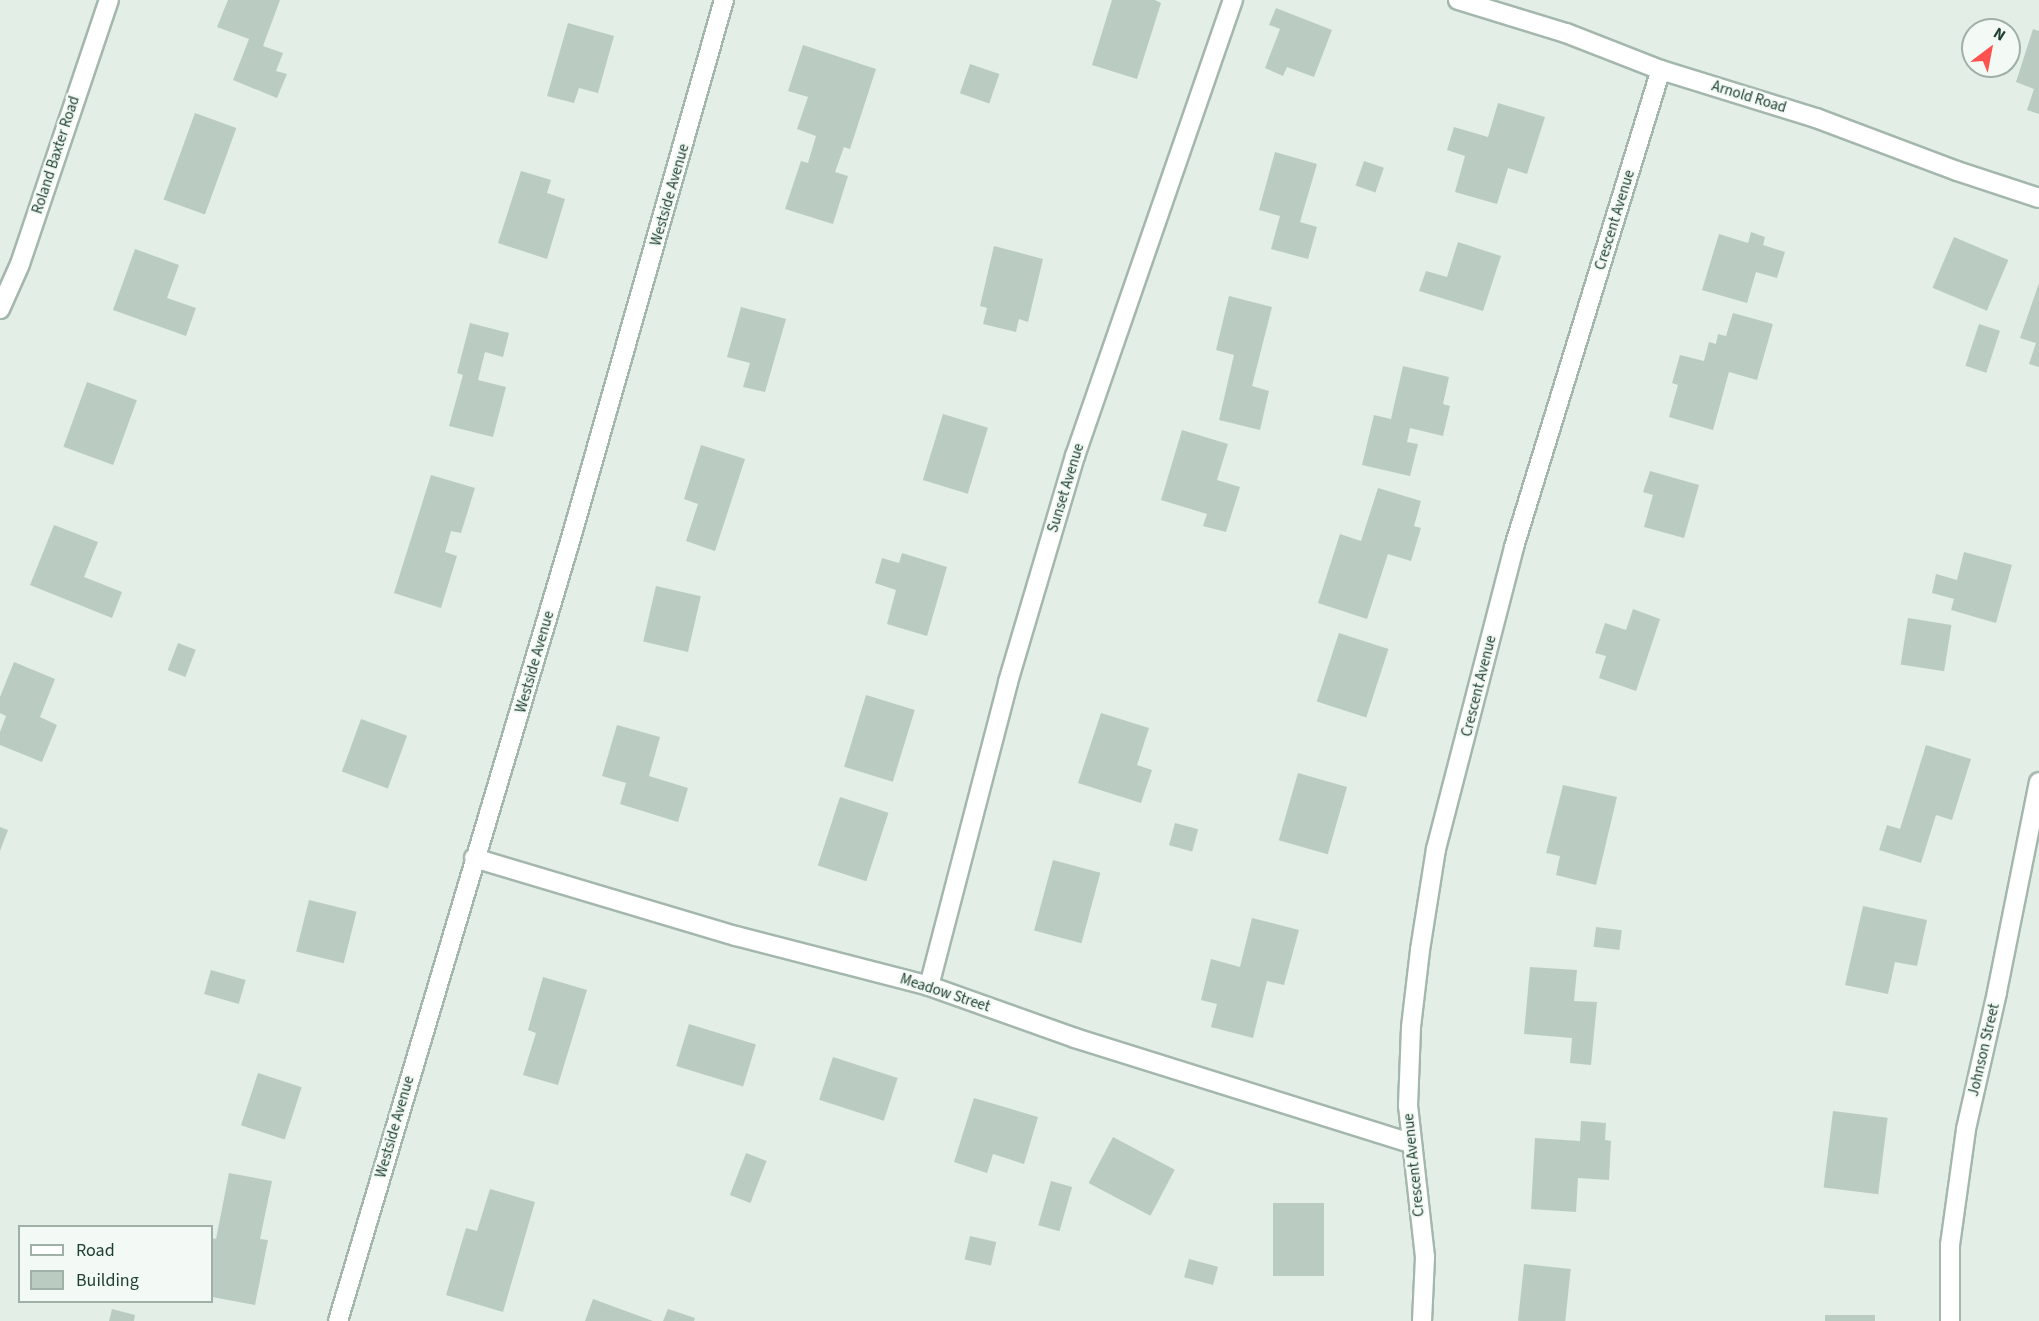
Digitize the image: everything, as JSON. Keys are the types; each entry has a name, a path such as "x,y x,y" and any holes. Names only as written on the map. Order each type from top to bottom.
{"street":[{"name":"Roland Baxter Road","path":"0,309 20,264 109,0"},
{"name":"Westside Avenue","path":"338,1321 474,858 560,576 724,0"},
{"name":"Sunset Avenue","path":"929,986 1008,682 1075,456 1233,0"},
{"name":"Arnold Road","path":"1458,0 1566,33 1661,70 1816,118 1957,171 2039,198"},
{"name":"Crescent Avenue","path":"1422,1321 1425,1257 1408,1106 1411,1027 1419,950 1436,849 1514,548 1661,70"},
{"name":"Johnson Street","path":"1950,1321 1950,1245 1966,1129 1997,992 2039,782"},
{"name":"Meadow Street","path":"474,858 736,936 929,986 1075,1038 1412,1143"}],"building":[{"path":"228,0 280,0 263,46 283,53 276,71 287,74 277,98 233,80 249,39 217,27"},
{"path":"1112,0 1155,0 1161,3 1137,79 1092,65"},
{"path":"1276,8 1332,30 1314,77 1287,67 1283,76 1265,68 1280,29 1269,25"},
{"path":"568,23 614,36 598,93 579,88 574,103 547,96"},
{"path":"2033,29 2039,31 2039,114 2027,110 2034,89 2016,82 2017,78 2021,78 2021,66"},
{"path":"803,45 876,69 850,149 844,147 835,172 848,176 833,224 785,209 801,161 808,163 816,136 797,129 808,97 788,91"},
{"path":"970,64 999,74 989,103 960,93"},
{"path":"1498,103 1545,117 1527,174 1508,168 1497,204 1455,192 1465,156 1447,150 1454,127 1488,137"},
{"path":"195,113 236,128 205,215 164,199"},
{"path":"1275,152 1317,164 1300,222 1317,227 1308,259 1271,249 1280,216 1259,210"},
{"path":"1364,161 1384,168 1375,192 1356,186"},
{"path":"521,171 551,180 547,193 565,199 547,259 498,243"},
{"path":"1751,232 1765,237 1763,245 1785,252 1777,278 1756,272 1747,303 1702,290 1719,234 1748,243"},
{"path":"1954,237 2008,260 1987,311 1933,288"},
{"path":"1458,242 1501,256 1483,311 1419,291 1426,271 1447,277"},
{"path":"994,246 1043,259 1028,322 1019,319 1016,332 983,324 987,308 980,306"},
{"path":"135,249 179,265 167,298 196,308 186,336 113,310"},
{"path":"2039,283 2039,367 2029,364 2036,343 2020,338"},
{"path":"1229,296 1272,307 1252,386 1269,391 1260,430 1219,420 1234,355 1216,350"},
{"path":"741,307 786,319 765,392 743,387 750,363 727,357"},
{"path":"1733,313 1773,324 1757,380 1729,372 1713,430 1669,417 1678,385 1672,383 1680,355 1704,361 1709,342 1716,344 1718,334 1726,336"},
{"path":"470,323 509,333 503,357 485,352 478,380 506,387 493,437 449,426 463,375 457,373"},
{"path":"1979,324 2000,331 1986,373 1965,366"},
{"path":"1403,366 1449,377 1443,404 1450,406 1443,436 1410,428 1407,442 1418,444 1410,476 1362,465 1374,415 1391,419"},
{"path":"87,382 137,400 113,465 63,447"},
{"path":"943,414 988,428 968,494 923,480"},
{"path":"1182,430 1228,444 1217,480 1240,487 1226,532 1203,526 1207,514 1161,500"},
{"path":"701,445 745,459 715,551 686,541 698,504 684,499"},
{"path":"1650,471 1699,485 1684,538 1644,527 1653,495 1643,492"},
{"path":"431,475 475,488 461,533 451,531 445,552 457,556 441,608 394,593"},
{"path":"1378,488 1421,501 1414,526 1421,528 1411,561 1388,554 1367,619 1318,603 1340,534 1361,541"},
{"path":"54,525 98,542 84,577 122,592 112,618 30,585"},
{"path":"1964,552 2012,565 1996,623 1951,610 1954,599 1932,593 1936,574 1957,580"},
{"path":"902,553 947,567 927,636 887,624 896,590 875,583 882,558 899,563"},
{"path":"656,586 701,596 688,652 643,642"},
{"path":"1633,609 1660,619 1636,691 1599,678 1606,656 1595,653 1605,623 1626,630"},
{"path":"1908,618 1951,625 1944,671 1901,664"},
{"path":"1339,633 1388,649 1366,718 1317,701"},
{"path":"178,643 196,650 185,677 168,670"},
{"path":"14,662 55,679 40,717 57,725 42,762 0,745 0,732 6,716 0,713 0,697"},
{"path":"866,695 915,710 893,782 844,767"},
{"path":"1101,713 1149,728 1137,765 1152,770 1141,803 1078,783"},
{"path":"361,719 407,736 388,788 342,772"},
{"path":"617,725 660,737 649,776 688,788 678,822 620,804 626,783 602,776"},
{"path":"1926,745 1971,759 1952,820 1936,815 1921,863 1879,850 1887,825 1900,829"},
{"path":"1298,773 1347,787 1328,854 1279,840"},
{"path":"1563,785 1617,797 1596,885 1556,875 1560,856 1546,853"},
{"path":"840,797 889,813 866,881 818,865"},
{"path":"1175,823 1198,829 1192,851 1169,845"},
{"path":"0,827 8,830 0,851"},
{"path":"1053,860 1100,873 1081,943 1034,931"},
{"path":"309,900 357,912 344,963 296,951"},
{"path":"1863,906 1927,920 1917,966 1895,962 1888,994 1845,985"},
{"path":"1252,918 1299,930 1284,985 1267,981 1253,1038 1211,1027 1217,1004 1201,1000 1211,959 1240,967"},
{"path":"1596,927 1622,930 1619,950 1594,947"},
{"path":"1530,967 1577,970 1574,1001 1597,1002 1591,1065 1570,1063 1572,1038 1524,1034"},
{"path":"211,970 246,980 239,1004 204,994"},
{"path":"543,977 587,990 558,1085 523,1075 536,1033 528,1030"},
{"path":"689,1024 756,1044 743,1087 676,1066"},
{"path":"833,1057 898,1078 884,1121 819,1100"},
{"path":"258,1073 302,1087 285,1140 241,1125"},
{"path":"974,1098 1038,1117 1024,1164 993,1154 987,1173 954,1162"},
{"path":"1833,1111 1888,1118 1878,1194 1824,1187"},
{"path":"1581,1121 1606,1123 1605,1140 1611,1141 1609,1180 1578,1178 1576,1212 1531,1209 1535,1138 1580,1141"},
{"path":"1113,1137 1175,1170 1150,1216 1089,1183"},
{"path":"746,1153 767,1161 750,1203 730,1195"},
{"path":"229,1173 272,1181 260,1239 268,1240 255,1305 213,1297 213,1238 216,1239"},
{"path":"1051,1181 1072,1187 1059,1231 1038,1225"},
{"path":"490,1189 535,1202 503,1312 446,1295 466,1228 477,1231"},
{"path":"1273,1203 1324,1203 1324,1276 1273,1276"},
{"path":"970,1236 996,1242 991,1265 965,1259"},
{"path":"1189,1259 1218,1267 1213,1285 1184,1277"},
{"path":"1524,1264 1571,1269 1565,1321 1518,1321"},
{"path":"593,1299 653,1321 585,1321"},
{"path":"112,1309 135,1315 134,1321 109,1321"},
{"path":"668,1309 695,1318 694,1321 663,1321"},
{"path":"1825,1315 1875,1315 1875,1321 1825,1321"}]}
